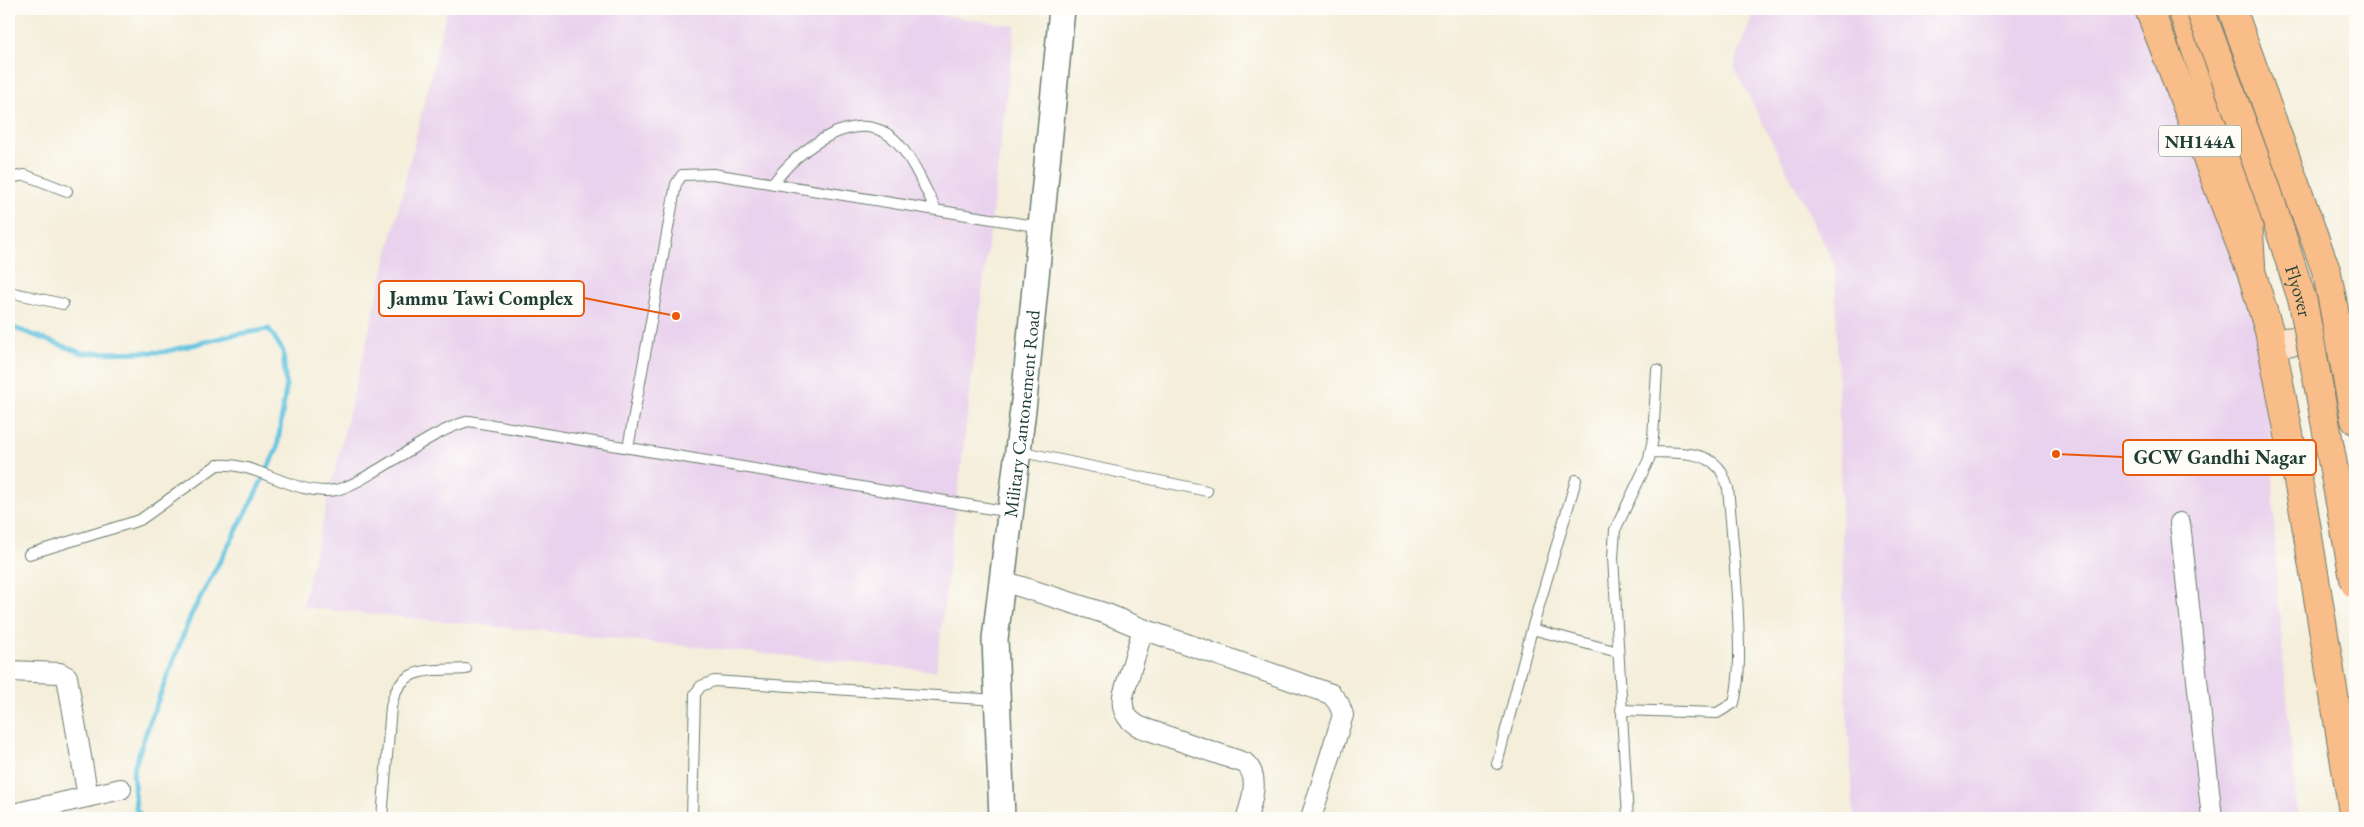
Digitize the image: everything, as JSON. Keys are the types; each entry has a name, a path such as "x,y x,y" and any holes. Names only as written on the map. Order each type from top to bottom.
{"main road":[{"name":"NH144A","path":"2149,9 2252,274 2271,343 2304,512 2354,818"},
{"path":"2182,9 2247,200 2252,274"},
{"name":"Flyover","path":"2200,9 2268,193 2303,302 2355,584"},
{"path":"2232,9 2327,273 2347,337 2355,420"},
{"path":"2271,343 2347,337"}],"street":[{"name":"Military Cantonement Road","path":"1002,818 996,638 1018,451 1062,9"},
{"path":"2180,523 2212,818"},
{"path":"1002,581 1107,614 1143,629 1322,689 1336,698 1343,715 1311,818"},
{"path":"1143,629 1123,696 1122,705 1125,715 1131,722 1140,727 1246,763 1252,770 1254,781 1247,818"},
{"path":"9,671 60,673 67,677 88,797"},
{"path":"9,815 50,812 88,797 121,789"}],"lane":[{"path":"774,184 785,167 818,141 834,132 849,128 874,128 887,134 898,143 936,210"},
{"path":"628,448 677,180 686,173 713,174 1041,227"},
{"path":"9,178 25,175 66,191"},
{"path":"9,292 64,304"},
{"path":"1628,818 1613,557 1614,530 1649,458 1657,370"},
{"path":"29,554 140,520 217,465 226,464 250,469 287,483 322,491 337,490 352,484 424,442 469,421 1011,512"},
{"path":"1018,451 1207,491"},
{"path":"1621,710 1717,713 1734,702 1738,688 1740,648 1728,488 1718,466 1708,460 1689,454 1650,452"},
{"path":"1497,764 1532,629 1576,480"},
{"path":"1532,629 1618,652"},
{"path":"382,818 391,707 395,690 405,678 420,671 466,669"},
{"path":"692,818 695,694 701,686 714,681 997,700"}],"shaded area":[{"path":"447,9 901,9 1015,26 936,671 302,607"},
{"path":"1755,9 2146,9 2269,331 2276,576 2298,818 1854,818 1846,697 1835,265 1734,67"}],"waterway":[{"path":"9,326 82,353 164,352 233,335 269,329 283,351 286,388 277,449 249,507 191,615 133,771 136,809 143,818"}],"place":[{"name":"Jammu Tawi Complex","path":"676,316"},
{"name":"GCW Gandhi Nagar","path":"2056,454"}]}
